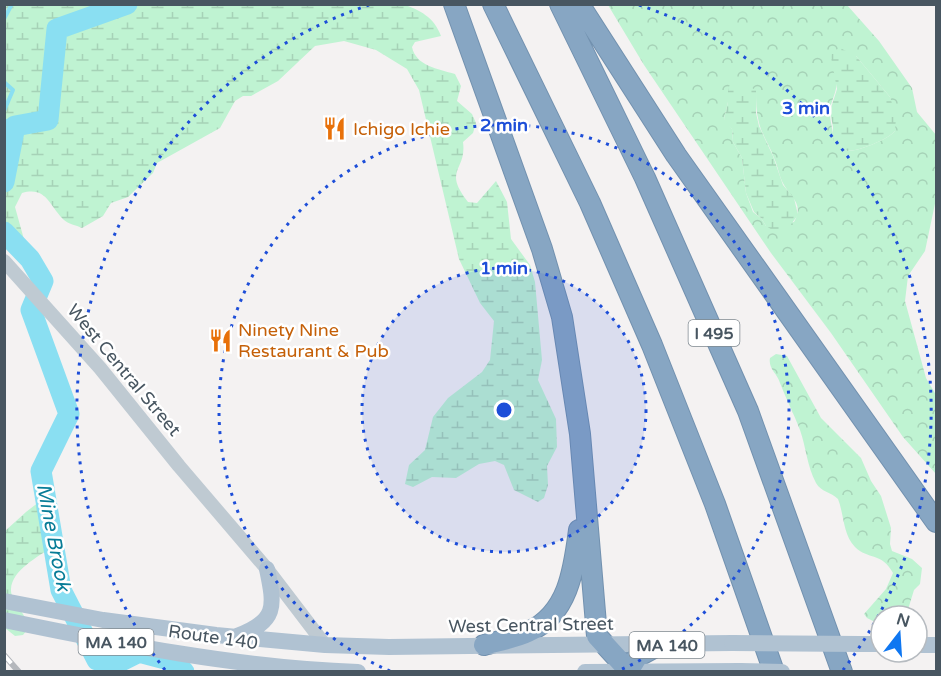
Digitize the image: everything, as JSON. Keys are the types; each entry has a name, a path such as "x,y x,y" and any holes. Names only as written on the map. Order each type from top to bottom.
{"highway":[{"path":"454,4 542,249 557,300 574,389 597,636 628,671 638,657 659,645"},
{"path":"493,4 590,203 652,345 715,504 774,672"},
{"name":"I 495","path":"560,4 650,187 748,411 842,672"},
{"path":"579,4 676,155 936,522"},
{"path":"484,645 529,632 552,616 560,605 569,586 575,564 584,491"},
{"path":"922,504 936,529"}],"main road":[{"path":"235,637 255,629 269,614 273,596 267,569"},
{"name":"Route 140","path":"4,601 103,620 216,635 325,645"},
{"name":"Route 140","path":"4,620 88,638 228,660 347,671"},
{"name":"West Central Street","path":"325,645 389,647 602,643 869,644"},
{"name":"West Central Street","path":"325,645 347,671"},
{"name":"MA 140","path":"585,672 740,670 782,672"},
{"name":"MA 140","path":"347,671 358,672"}],"street":[{"name":"West Central Street","path":"4,261 100,368 179,466 267,569 325,645"}],"green space":[{"path":"402,4 426,15 438,29 441,36 415,42 412,47 414,53 423,63 455,74 461,86 457,101 472,114 476,123 473,133 463,142 462,159 456,176 460,191 468,202 477,203 496,181 507,202 511,239 530,265 535,282 542,360 538,380 556,419 557,447 547,466 548,485 544,498 538,502 514,490 504,465 495,461 479,464 456,478 432,477 413,487 405,484 409,465 425,450 433,417 448,398 482,372 490,360 494,321 480,303 459,259 419,90 407,69 376,50 344,41 315,46 278,81 251,96 243,96 235,101 220,128 157,163 153,173 128,197 111,203 103,216 82,228 64,220 47,199 37,192 22,193 15,207 25,243 19,260 5,246 5,5"},
{"path":"608,5 847,5 879,41 912,88 917,112 936,135 936,199 925,251 908,276 905,301 926,378 936,395 936,474 903,437 831,333 771,253 644,65","holes":["856,56 890,97 895,131 872,144 847,151 834,140 830,109 836,91 836,79","728,90 756,90 760,127 782,182 796,202 798,211 794,222 766,226 753,212 746,193 742,158 733,142 732,129 724,119"]},
{"path":"840,48 856,56 890,97 896,117 895,131 886,138 847,151 833,140 830,111 837,89 831,57 832,52"},
{"path":"731,81 756,90 756,113 759,126 783,185 794,198 798,215 786,231 777,233 766,226 754,212 746,193 742,158 733,142 732,129 724,119"},
{"path":"776,354 787,356 821,418 861,458 871,481 881,496 891,528 892,551 912,559 922,568 920,584 914,590 910,604 873,604 886,589 893,573 889,566 880,559 865,554 855,547 846,530 838,499 816,483 800,430 779,380 771,368 770,358"},
{"path":"48,495 53,524 52,547 21,570 12,582 12,595 26,618 27,624 23,635 15,636 5,628 5,531"},
{"path":"869,608 869,619 864,614"}],"waterway":[{"name":"Mine Brook","path":"4,19 12,4"},
{"name":"Mine Brook","path":"4,182 15,126 48,120 57,29 127,4"},
{"name":"Mine Brook","path":"4,82 13,90 4,111"},
{"name":"Mine Brook","path":"4,120 15,126"},
{"name":"Mine Brook","path":"4,232 30,259 43,281 31,310 69,414 41,471 61,590 97,660 119,662 139,652 173,661 184,672"}],"railway":[{"path":"4,655 19,672"}],"place":[{"name":"Ichigo Ichie","path":"335,129"},
{"name":"Ninety Nine Restaurant & Pub","path":"220,340"}]}
